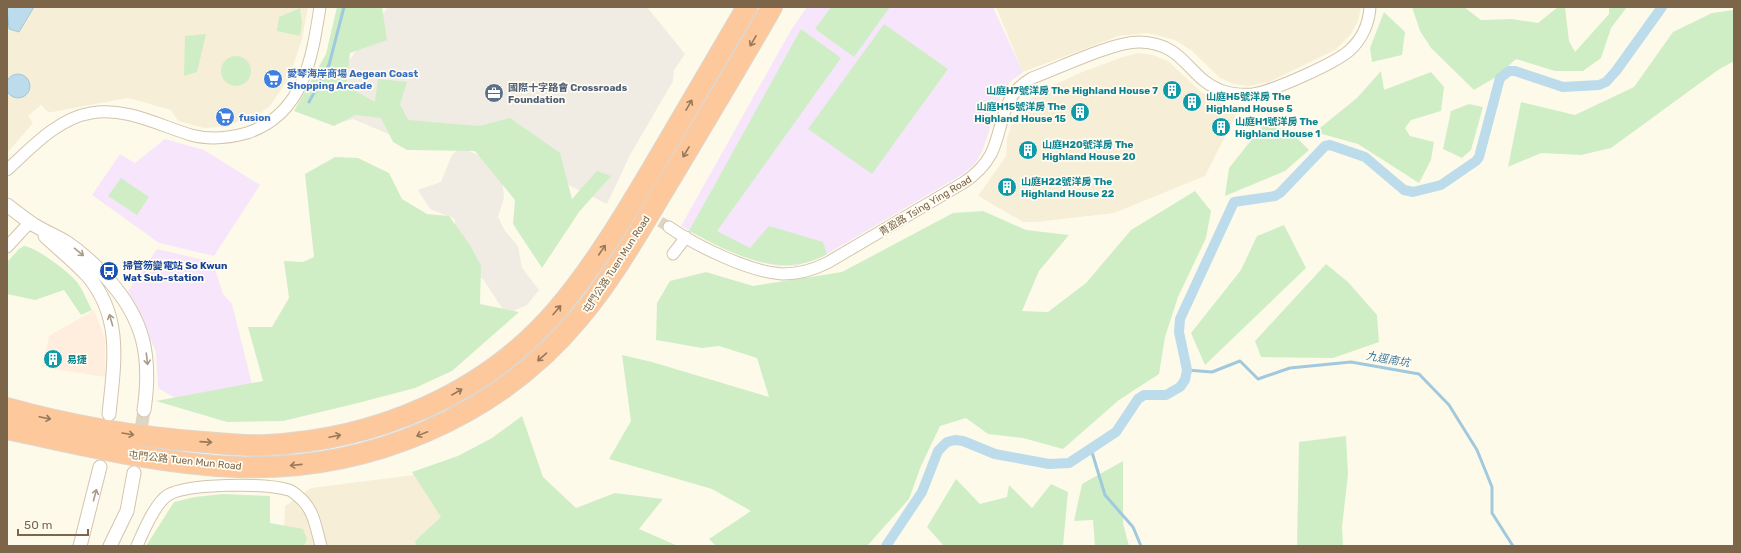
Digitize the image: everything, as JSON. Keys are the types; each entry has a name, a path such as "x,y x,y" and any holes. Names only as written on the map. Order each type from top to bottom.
{"highway":[{"name":"屯門公路 Tuen Mun Road","path":"7,408 30,415 127,434 190,441 265,445 314,440 361,430 411,414 452,395 512,353 547,320 571,293 625,215 748,7"},
{"name":"屯門公路 Tuen Mun Road","path":"7,429 132,455 218,465 257,467 301,464 365,452 424,433 455,418 496,393 526,370 557,343 590,305 631,245 772,7"}],"street":[{"path":"7,170 51,132 67,121 91,113 112,111 136,116 191,135 206,138 240,135 263,127 287,108 301,83 312,54 320,7"},
{"name":"青盈路 Tsing Ying Road","path":"669,227 723,256 765,271 792,274 814,269 827,264 963,184 975,174 985,164 991,153 1004,110 1012,95 1020,86 1032,78 1115,46 1138,42 1155,44 1171,51 1183,59 1201,78 1219,90 1237,94 1260,93 1330,63 1344,55 1360,37 1367,23 1370,7"},
{"path":"7,205 32,224 87,276 106,304 114,331 114,354 109,414"},
{"path":"7,247 32,224"},
{"path":"32,224 66,242 90,261 114,286 131,310 140,330 147,360 148,376 144,410"},
{"path":"673,254 686,237"},
{"path":"80,546 100,467"},
{"path":"110,546 127,511 134,473"},
{"path":"137,546 158,504 168,495 188,489 250,486 290,490 300,498 310,509 321,546"}],"shaded area":[{"path":"7,7 308,7 302,39 289,78 270,106 256,116 222,127 204,128 178,121 171,110 128,98 52,112 48,112 41,105 28,116 33,123 7,153"},
{"name":"國際十字路會 Crossroads Foundation","path":"388,7 647,7 685,54 674,70 673,81 630,155 607,204 508,155 467,129 417,146 353,119 336,124 348,62"},
{"path":"807,7 993,7 1023,72 1010,82 1001,95 982,152 974,165 963,174 822,257 796,266 778,266 760,262 713,243 681,226 791,30"},
{"path":"996,7 1361,7 1358,21 1351,34 1335,50 1269,82 1248,86 1234,84 1220,78 1192,51 1175,40 1147,33 1119,36 1023,72"},
{"path":"1138,53 1153,55 1168,61 1200,91 1234,111 1235,117 1205,176 1114,213 1037,222 1023,222 978,196 1006,156 1007,138 1013,121 1029,100 1043,90 1082,72"},
{"path":"165,139 204,150 260,185 214,256 159,243 92,195 120,154 135,163"},
{"path":"460,147 501,165 504,198 498,217 505,231 518,246 522,268 539,290 527,305 506,314 483,279 469,271 454,245 455,219 430,209 418,190 441,182 452,155"},
{"path":"157,249 213,262 223,294 232,304 253,388 187,405 158,388 156,352 128,291"},
{"path":"94,310 105,339 105,377 42,367 49,336"},
{"path":"422,474 475,546 283,546 285,506 311,488"}],"green space":[{"path":"337,7 382,7 387,40 350,53 346,86 375,102 378,79 407,82 400,104 408,120 479,126 510,118 560,153 572,199 597,171 611,176 579,212 542,268 513,224 515,200 475,151 407,150 393,142 381,118 355,115 334,126 294,111 326,54"},
{"path":"831,7 890,7 854,57 815,29"},
{"path":"1412,7 1464,7 1481,20 1512,19 1538,23 1558,7 1565,7 1569,41 1575,52 1609,14 1609,7 1627,7 1611,28 1601,58 1583,71 1555,71 1516,59 1496,77 1474,90 1431,48 1420,31"},
{"path":"300,8 302,23 300,36 277,31 279,17"},
{"path":"1734,10 1734,61 1718,70 1611,148 1581,155 1541,153 1508,167 1521,102 1575,115 1634,87 1673,32 1712,13"},
{"path":"1384,12 1405,32 1402,55 1372,62 1370,48"},
{"path":"884,24 948,69 872,174 808,129"},
{"path":"801,29 841,58 717,231 750,248 769,226 823,242 827,254 810,262 792,265 774,264 756,261 739,255 689,231"},
{"path":"206,34 197,72 184,76 185,36"},
{"path":"236,56 247,60 251,71 247,82 236,86 225,82 221,71 225,60"},
{"path":"1381,71 1384,90 1431,72 1444,87 1441,111 1411,120 1405,128 1410,136 1434,142 1431,160 1419,183 1358,144 1315,132 1357,98"},
{"path":"1469,104 1483,107 1471,150 1462,158 1443,149 1451,111"},
{"path":"1264,124 1290,131 1309,150 1285,171 1225,196 1229,168"},
{"path":"335,157 358,158 389,173 402,199 427,214 449,216 470,245 481,266 480,304 519,312 452,371 415,388 358,403 283,421 227,422 156,401 263,381 248,327 272,327 289,298 284,261 303,262 314,257 305,174"},
{"path":"121,178 149,197 137,215 108,196"},
{"path":"1195,191 1211,211 1206,238 1178,297 1165,337 1159,374 1119,400 1063,449 1023,438 988,434 966,418 940,426 921,466 909,499 867,546 716,546 709,539 751,511 712,489 609,459 631,421 622,355 652,362 769,397 757,358 719,346 702,348 656,340 657,303 670,281 706,272 753,286 842,272 953,213 983,211 1026,230 1069,235 1039,271 1022,311 1048,312 1086,283 1131,230"},
{"path":"1284,225 1306,268 1205,365 1191,333 1241,270 1257,236"},
{"path":"24,246 44,255 60,266 73,278 81,288 92,310 81,315 64,290 35,300 7,294 7,262 19,249"},
{"path":"1326,264 1348,282 1377,315 1379,342 1333,358 1261,357 1255,341"},
{"path":"522,416 543,477 576,508 615,493 663,499 639,529 678,546 417,546 415,541 441,517 412,472 458,456 492,438"},
{"path":"1346,436 1348,474 1342,527 1343,546 1297,546 1299,442"},
{"path":"1123,461 1123,523 1129,546 1095,546 1093,520 1074,521 1082,484"},
{"path":"956,479 980,504 1007,497 1009,485 1032,508 1051,484 1068,492 1063,546 944,546 927,527"},
{"path":"223,494 270,496 270,523 303,529 307,539 304,546 146,546 174,502 195,497"}],"water":[{"path":"7,7 34,7 19,32 9,29"},
{"path":"18,74 27,77 30,86 27,95 18,98 9,95 6,86 9,77"}],"waterway":[{"path":"309,102 329,65 344,7"},
{"path":"886,546 922,492 938,451 947,442 955,440 963,441 995,454 1049,464 1069,463 1116,432 1138,399 1144,395 1166,395 1180,387 1185,380 1187,370 1179,332 1180,319 1234,202 1275,196 1280,193 1325,146 1330,145 1365,157 1404,190 1413,192 1441,185 1476,161 1479,157 1500,78 1509,71 1515,71 1563,87 1599,85 1606,82 1616,71 1662,7"},
{"name":"九逕南坑","path":"1187,370 1212,372 1240,361 1258,379 1290,368 1351,362 1419,374 1449,405 1477,450 1492,487 1492,513 1513,546"},
{"path":"1091,449 1105,495 1133,527 1141,546"}],"tunnel":[{"path":"646,213 669,227"},
{"path":"136,463 144,410"}],"place":[{"name":"愛琴海岸商場 Aegean Coast Shopping Arcade","path":"273,79"},
{"name":"山庭H7號洋房 The Highland House 7","path":"1172,90"},
{"name":"國際十字路會 Crossroads Foundation","path":"494,93"},
{"name":"山庭H5號洋房 The Highland House 5","path":"1192,102"},
{"name":"山庭H15號洋房 The Highland House 15","path":"1080,112"},
{"name":"fusion","path":"225,117"},
{"name":"山庭H1號洋房 The Highland House 1","path":"1221,127"},
{"name":"山庭H20號洋房 The Highland House 20","path":"1028,150"},
{"name":"山庭H22號洋房 The Highland House 22","path":"1007,187"},
{"name":"掃管笏變電站 So Kwun Wat Sub-station","path":"109,271"},
{"name":"易捷","path":"53,359"}]}
